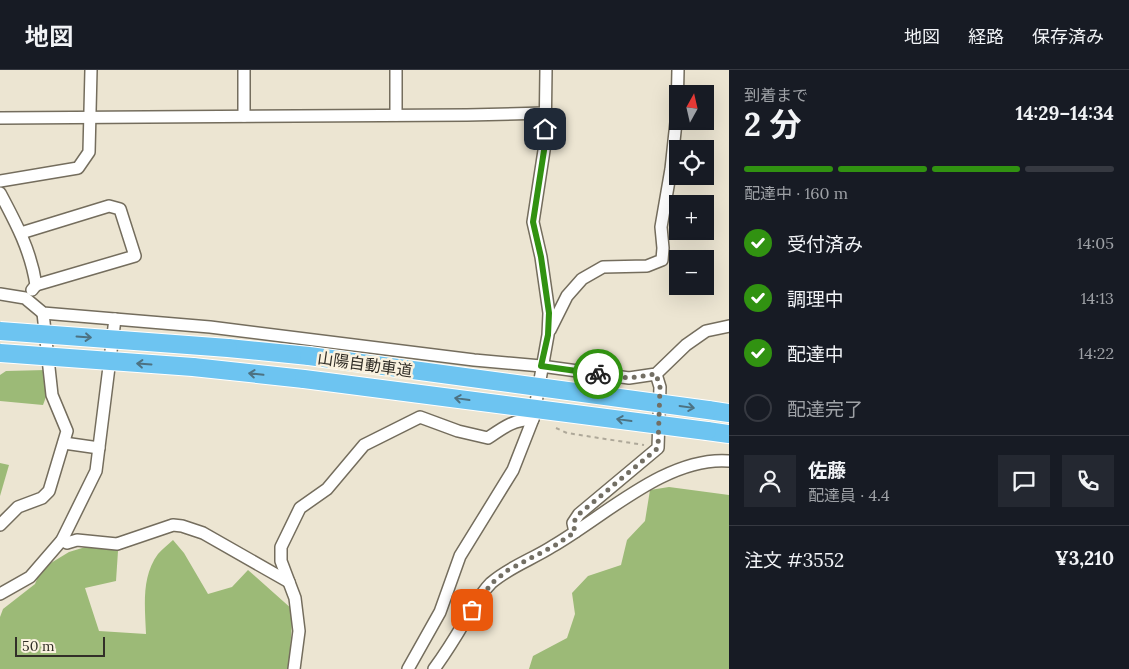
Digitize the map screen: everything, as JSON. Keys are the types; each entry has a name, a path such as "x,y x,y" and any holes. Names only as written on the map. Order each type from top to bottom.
{"highway":[{"name":"山陽自動車道","path":"0,331 309,356 729,413"},
{"name":"山陽自動車道","path":"0,353 193,367 304,379 729,434"}],"street":[{"path":"0,181 78,168 89,152 91,70"},
{"path":"244,70 244,116"},
{"path":"396,70 396,115"},
{"path":"408,669 440,612 460,556 513,470 533,419 548,335 549,313 541,257 533,222 545,144 546,70"},
{"path":"548,335 567,296 582,279 603,267 647,266 662,260 661,227 671,169 677,113 678,70"},
{"path":"0,118 546,113"},
{"path":"0,193 21,233 34,272 36,285"},
{"path":"21,233 109,206 120,209 135,256 36,285 25,298"},
{"path":"0,294 25,298 43,313 210,327 629,378 656,374 686,345 706,331 729,326"},
{"path":"0,525 18,507 42,498 49,491 67,431 52,395 43,313"},
{"path":"2,589 30,577 62,540 96,471 115,319"},
{"path":"575,532 573,523 579,514 658,448 660,387 656,374"},
{"path":"294,669 298,631 295,598 281,561 281,547 300,508 327,489 364,445 420,418 458,431 488,438 510,423 533,419"},
{"path":"64,443 99,448"},
{"path":"434,669 480,596 508,570 554,546 662,476 684,467 720,460 729,461"},
{"path":"62,540 67,543 77,540 117,544 173,525 182,526 203,533 289,582"}],"path":[{"path":"533,419 567,433 658,448"}],"green space":[{"path":"46,370 50,386 43,405 0,401 0,375 6,371"},
{"path":"0,463 9,465 0,496"},
{"path":"669,487 729,495 729,669 529,669 533,656 567,638 575,614 572,593 588,576 621,565 627,540 645,521 650,490"},
{"path":"173,540 184,553 208,594 232,587 248,570 293,610 288,669 0,669 0,617 3,609 35,584 41,569 69,552 92,545 118,551 116,581 85,588 99,631 146,634 146,582 158,554"}],"way so far":[{"path":"472,610 480,596 508,570 554,546 575,532 573,523 579,514 658,448 660,387 656,374 629,378 598,374"}],"route":[{"path":"545,129 545,144 533,222 541,257 549,313 548,335 541,366 598,374"}]}
